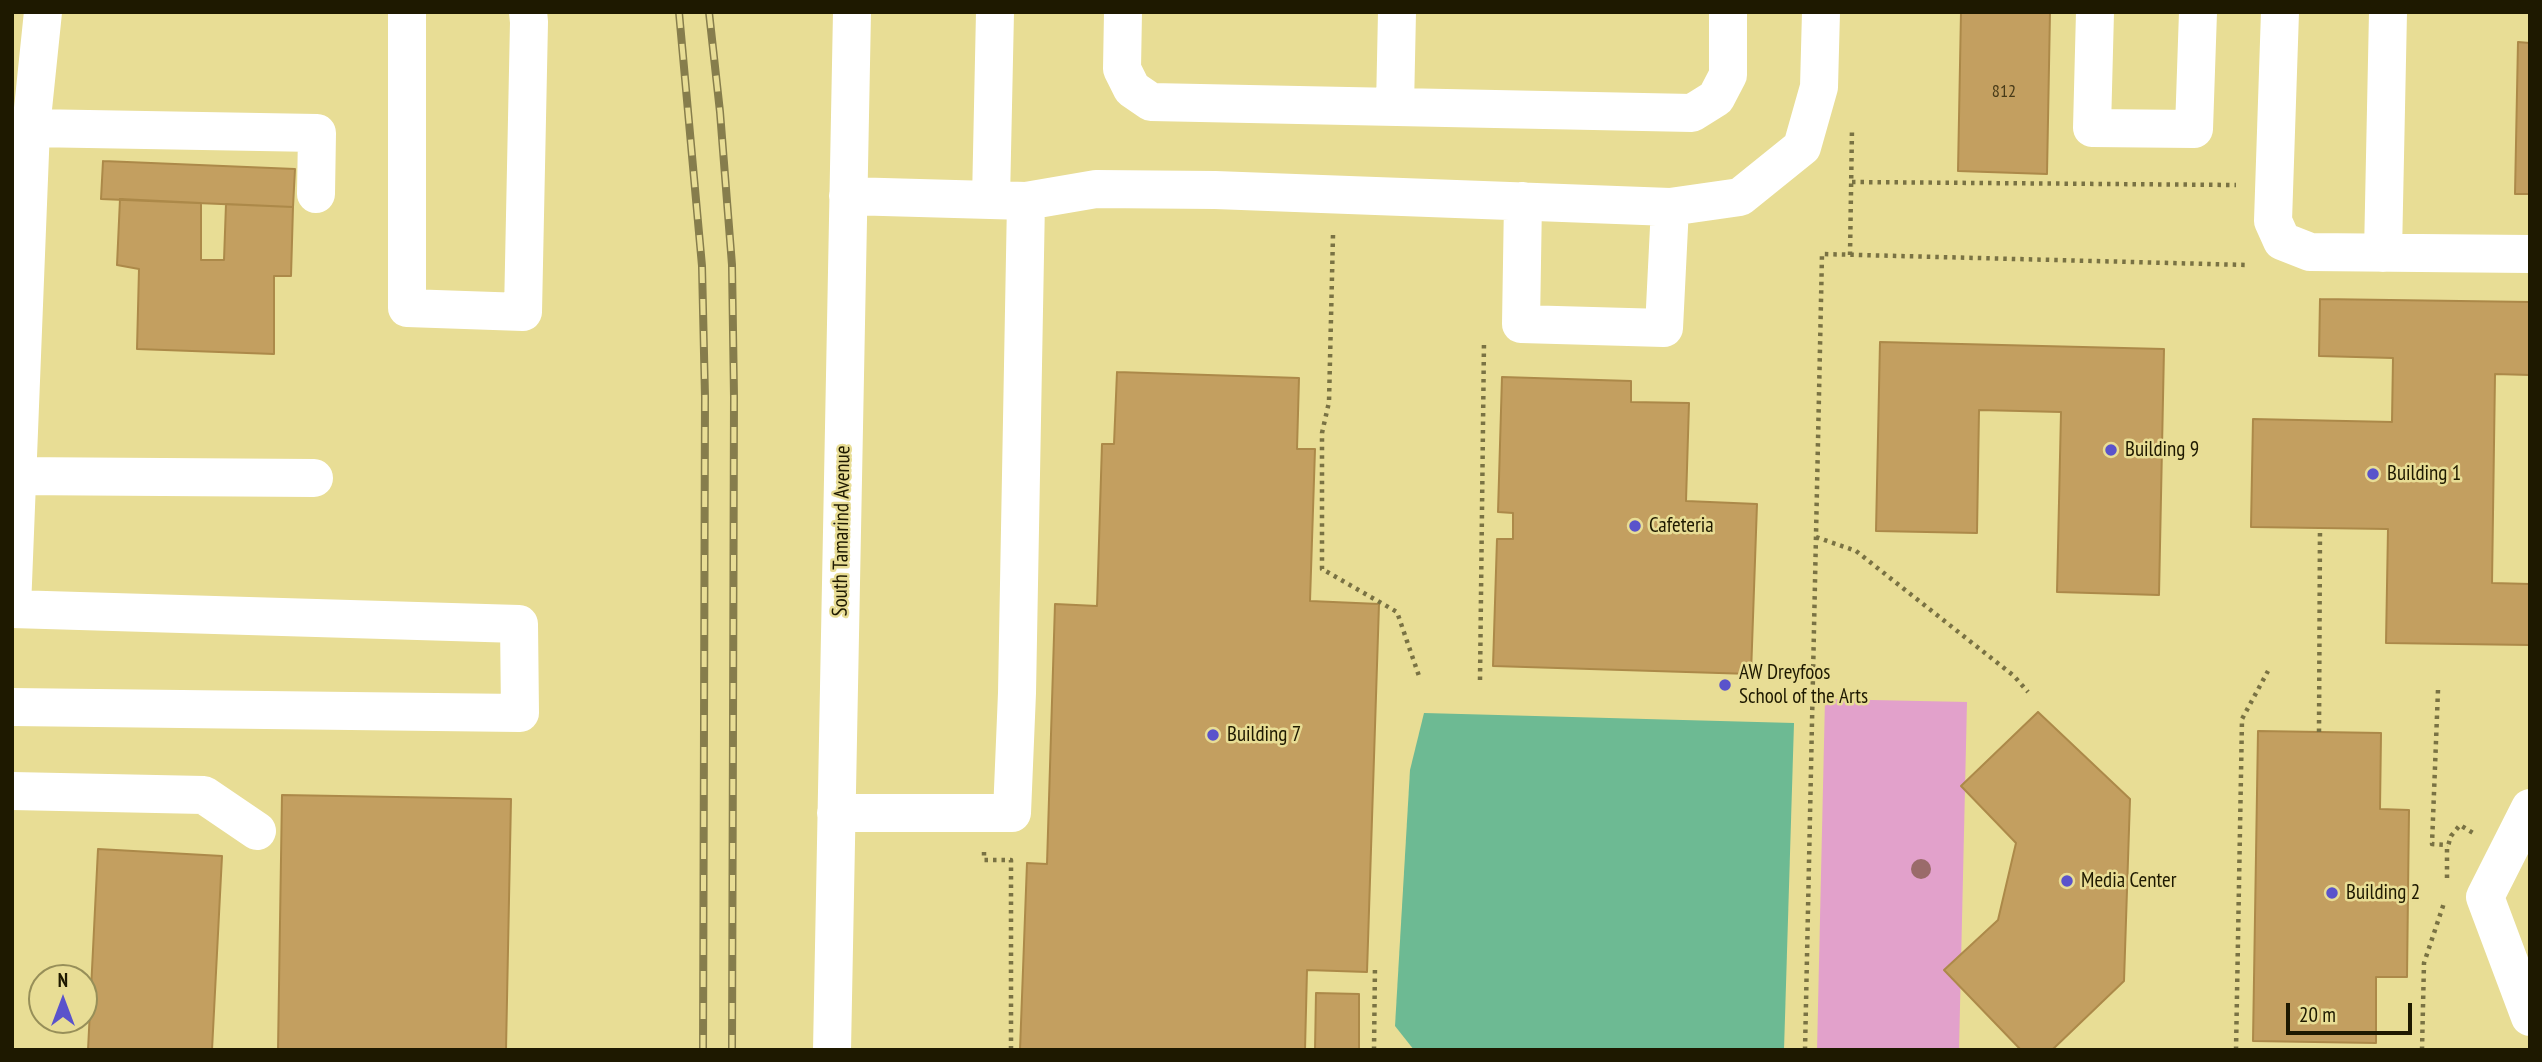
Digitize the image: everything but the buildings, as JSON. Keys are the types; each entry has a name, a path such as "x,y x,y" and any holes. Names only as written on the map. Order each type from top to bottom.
{"street":[{"path":"12,707 520,713 519,624 12,609 24,150 43,12"},
{"path":"407,12 407,308 523,313 528,12"},
{"name":"South Tamarind Avenue","path":"832,1050 852,12"},
{"path":"836,813 1012,813 1018,679 1009,200 995,12"},
{"path":"1123,12 1122,69 1132,89 1151,102 1692,113 1716,98 1728,75 1728,12"},
{"path":"1395,107 1397,12"},
{"path":"848,197 1009,200 1096,189 1214,190 1670,207 1740,197 1802,147 1819,87 1821,12"},
{"path":"2095,12 2092,128 2194,129 2197,12"},
{"path":"2280,12 2273,221 2282,241 2309,252 2530,254"},
{"path":"2382,253 2388,12"},
{"path":"24,150 317,133 316,194"},
{"path":"1523,201 1521,324 1664,328 1670,207"},
{"path":"15,476 314,478"},
{"path":"12,791 204,795 257,831"},
{"path":"2530,807 2486,897 2530,1017"}],"path":[{"path":"1850,255 1853,117"},
{"path":"1852,182 2244,185"},
{"path":"1333,228 1329,402 1322,433 1322,569 1397,612 1420,679"},
{"path":"1805,1050 1822,254 2248,265"},
{"path":"1480,680 1484,334"},
{"path":"2319,732 2320,528"},
{"path":"1816,537 1856,551 2014,676 2028,692"},
{"path":"2236,1050 2242,719 2268,671"},
{"path":"2438,690 2432,844 2448,845"},
{"path":"984,813 984,860 1011,860 1011,1050"},
{"path":"2422,1050 2424,963 2447,896"},
{"path":"1374,1050 1376,965"}],"shaded area":[{"path":"1825,699 1967,702 1959,1050 1817,1050"},
{"path":"1424,713 1794,723 1784,1050 1414,1050 1395,1026 1410,770"}],"railway":[{"path":"679,12 702,266 705,397 703,1050"},
{"path":"709,12 732,265 732,1050"}],"place":[{"name":"Building 9","path":"2111,450"},
{"name":"Building 1","path":"2373,474"},
{"name":"Cafeteria","path":"1635,526"},
{"name":"AW Dreyfoos School of the Arts","path":"1725,685"},
{"name":"Building 7","path":"1213,735"},
{"name":"Media Center","path":"2067,881"},
{"name":"Building 2","path":"2332,893"}]}
